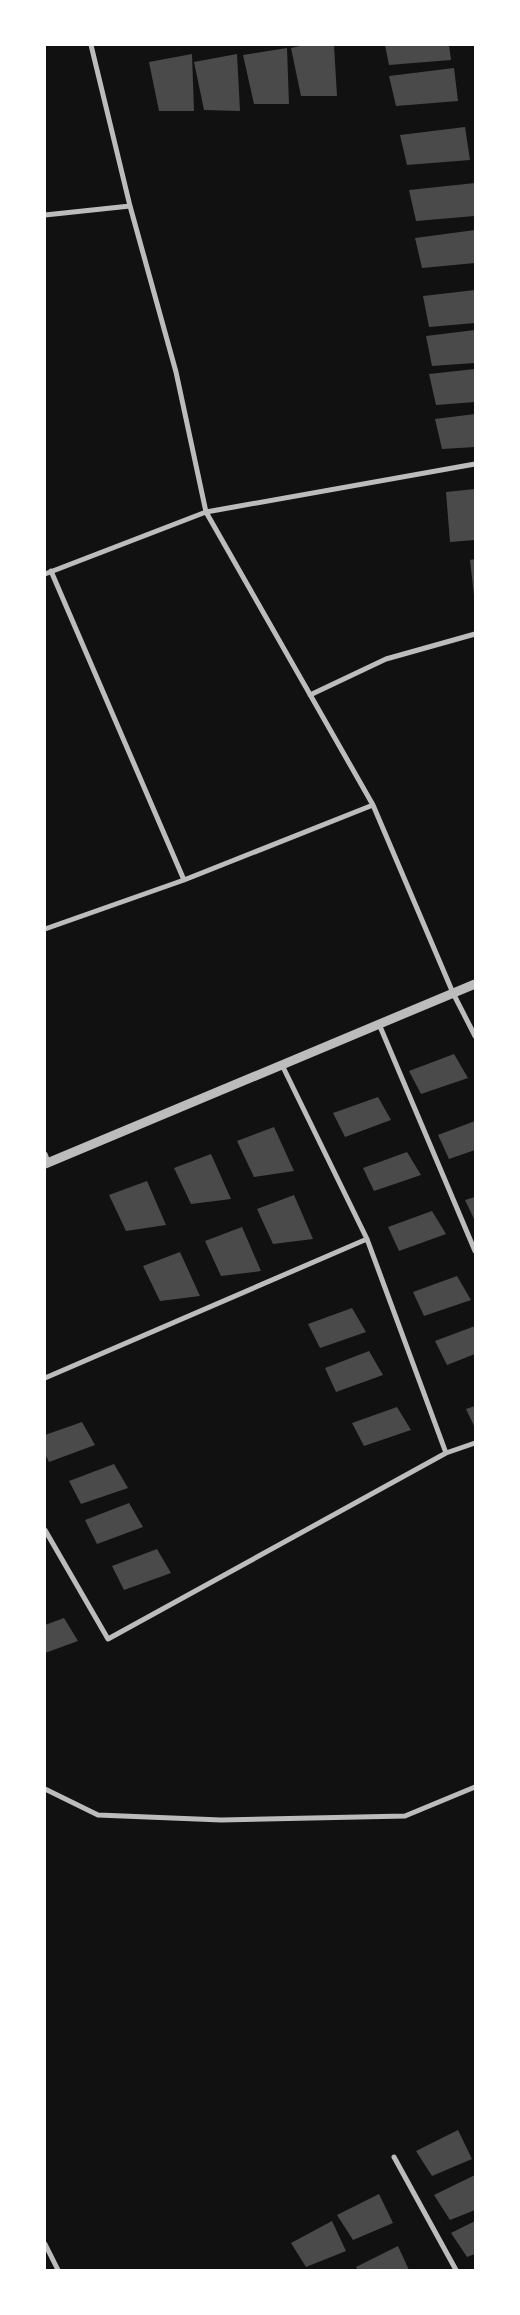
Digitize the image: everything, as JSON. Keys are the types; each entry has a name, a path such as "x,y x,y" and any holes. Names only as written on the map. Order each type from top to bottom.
{"street":[{"path":"92,45 130,206 176,372 206,512 373,805 453,993 475,1036"},
{"path":"45,215 130,206"},
{"path":"45,574 206,512 475,464"},
{"path":"51,571 184,880"},
{"path":"310,695 386,660 475,634"},
{"path":"45,929 184,880 373,805"},
{"path":"46,1160 282,1065 475,984"},
{"path":"379,1024 475,1251"},
{"path":"282,1065 367,1239 446,1453"},
{"path":"45,1378 367,1239"},
{"path":"45,1530 108,1639 446,1453 475,1443"},
{"path":"45,1789 98,1815 221,1820 405,1816 475,1787"},
{"path":"394,2156 456,2270"},
{"path":"45,2244 58,2270"}],"building":[{"path":"305,45 334,45 337,96 301,96 291,48"},
{"path":"385,45 449,45 451,60 389,65"},
{"path":"287,48 289,104 254,104 243,55"},
{"path":"192,54 194,111 159,111 149,62"},
{"path":"237,54 240,111 204,110 194,62"},
{"path":"454,68 458,101 396,106 389,76"},
{"path":"465,127 470,160 407,165 400,135"},
{"path":"475,183 475,216 416,221 409,190"},
{"path":"475,230 475,263 422,268 415,238"},
{"path":"475,290 475,323 429,327 423,296"},
{"path":"475,330 475,363 432,366 426,336"},
{"path":"475,369 475,402 436,405 429,374"},
{"path":"475,414 475,447 442,449 435,419"},
{"path":"475,489 475,540 450,542 446,492"},
{"path":"475,559 475,595 474,595 470,560"},
{"path":"454,1054 468,1078 421,1094 409,1071"},
{"path":"378,1097 391,1120 345,1137 333,1113"},
{"path":"475,1121 475,1150 449,1159 438,1135"},
{"path":"274,1127 294,1171 254,1177 237,1141"},
{"path":"407,1152 421,1175 374,1191 363,1168"},
{"path":"211,1154 231,1199 191,1204 174,1168"},
{"path":"147,1181 166,1225 126,1231 109,1195"},
{"path":"294,1195 313,1239 273,1244 257,1209"},
{"path":"475,1197 475,1221 465,1200"},
{"path":"432,1211 446,1234 399,1251 388,1227"},
{"path":"242,1227 261,1271 221,1276 205,1241"},
{"path":"180,1252 200,1296 160,1301 143,1266"},
{"path":"457,1276 471,1300 424,1316 413,1292"},
{"path":"352,1308 366,1332 320,1348 308,1324"},
{"path":"475,1326 475,1354 447,1365 435,1341"},
{"path":"369,1351 383,1375 336,1392 325,1368"},
{"path":"475,1406 475,1428 466,1409"},
{"path":"397,1407 411,1430 364,1446 352,1423"},
{"path":"82,1422 95,1445 49,1462 45,1454 45,1435"},
{"path":"114,1464 128,1488 81,1504 69,1481"},
{"path":"129,1503 143,1527 97,1544 85,1520"},
{"path":"157,1549 171,1573 124,1590 112,1566"},
{"path":"64,1618 78,1641 45,1653 45,1625"},
{"path":"458,2130 472,2159 432,2176 416,2151"},
{"path":"475,2175 475,2210 450,2220 434,2195"},
{"path":"379,2194 393,2223 353,2240 337,2215"},
{"path":"332,2221 346,2251 306,2267 291,2243"},
{"path":"475,2221 475,2254 467,2257 451,2233"},
{"path":"398,2246 409,2270 358,2270 356,2267"}]}
